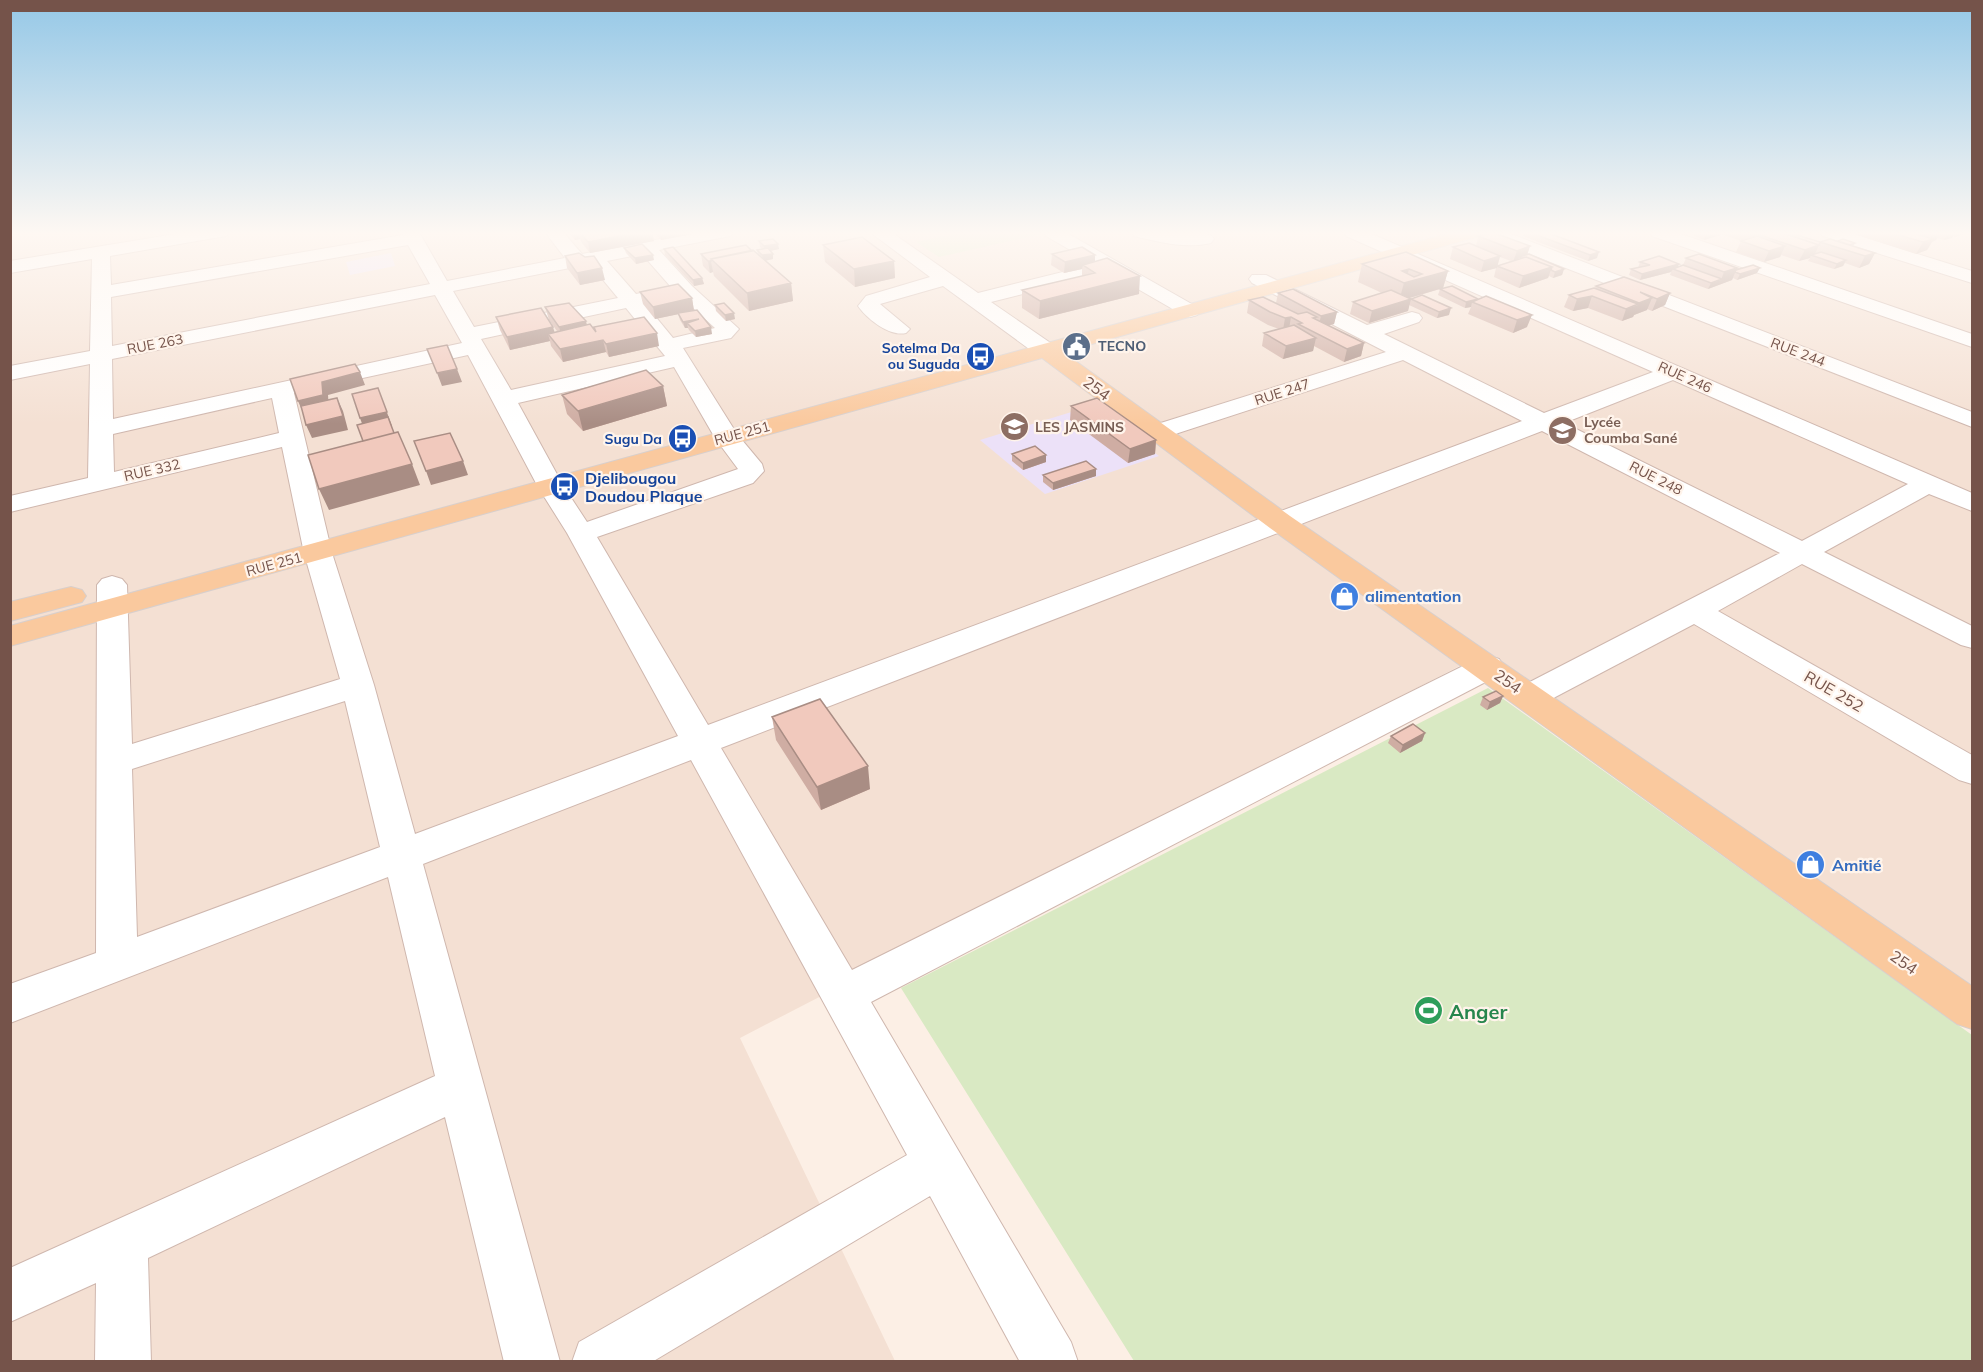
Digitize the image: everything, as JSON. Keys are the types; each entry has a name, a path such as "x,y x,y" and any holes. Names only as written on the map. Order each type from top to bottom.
{"main road":[{"name":"RUE 251","path":"10,636 111,597 1219,296"},
{"name":"254","path":"1038,345 1280,522 1530,696 1972,1010"},
{"name":"RUE 251","path":"10,612 111,597"}],"street":[{"path":"101,296 101,483"},
{"name":"RUE 263","path":"10,373 400,296"},
{"path":"446,296 1051,1362"},
{"path":"581,533 744,477 751,471 749,464 722,431 675,352 626,296"},
{"path":"101,429 282,390 655,296"},
{"path":"504,399 675,352 728,329 692,296"},
{"path":"887,296 873,300 868,306 899,328"},
{"path":"970,296 1038,345"},
{"path":"975,300 991,296"},
{"path":"1164,296 1182,306"},
{"name":"RUE 248","path":"1294,296 1972,638"},
{"name":"RUE 246","path":"1499,296 1972,503"},
{"name":"RUE 244","path":"1654,296 1972,420"},
{"path":"1842,296 1972,341"},
{"path":"1367,332 1412,318"},
{"name":"RUE 247","path":"1157,432 1407,352"},
{"path":"10,1004 1674,372"},
{"path":"282,390 315,542 358,685 532,1362"},
{"name":"RUE 332","path":"10,504 294,437"},
{"path":"1530,696 1695,611 1801,551 1928,484"},
{"path":"111,597 117,964"},
{"name":"RUE 252","path":"1695,611 1972,771"},
{"path":"843,994 1488,667"},
{"path":"114,762 358,685"},
{"path":"10,1296 461,1087"},
{"path":"599,1362 938,1164"},
{"path":"122,1244 123,1362"}],"shaded area":[{"path":"10,296 1972,296 1972,1009 1471,660 740,1038 895,1361 11,1361"},
{"path":"1091,406 1159,456 1045,494 980,440"}],"green space":[{"name":"Anger","path":"1488,688 1972,1035 1972,1361 1134,1361 901,988"}],"building":[{"path":"643,296 690,296 692,298 653,307"},
{"path":"1032,296 1060,296 1040,301"},
{"path":"1284,296 1306,296 1337,312 1321,316"},
{"path":"1372,296 1404,296 1411,299 1372,311 1353,302"},
{"path":"1424,296 1451,308 1439,312 1411,299"},
{"path":"1454,296 1472,296 1478,299 1466,302"},
{"path":"1486,296 1532,315 1517,320 1472,302"},
{"path":"1571,296 1592,296 1577,299"},
{"path":"1592,296 1616,296 1638,304 1626,309"},
{"path":"1621,296 1652,298 1639,303"},
{"path":"1263,297 1298,314 1307,312 1317,317 1313,318 1364,343 1347,349 1298,324 1302,323 1291,317 1285,318 1270,312 1249,300"},
{"path":"569,303 586,321 559,327 545,307"},
{"path":"724,303 734,313 725,315 715,305"},
{"path":"541,308 553,327 507,337 496,317"},
{"path":"697,310 711,327 695,331 687,323 699,319 683,322 678,313"},
{"path":"644,317 657,333 606,344 603,340 560,349 548,334 590,324 596,332 594,327"},
{"path":"1294,325 1316,338 1286,346 1264,333"},
{"path":"447,345 457,369 437,373 427,349"},
{"path":"355,364 360,372 322,382 323,395 298,401 290,379"},
{"path":"646,370 663,386 578,411 562,395"},
{"path":"378,388 387,412 360,418 352,394"},
{"path":"337,398 343,416 306,425 301,406"},
{"path":"1097,398 1156,440 1130,449 1071,406"},
{"path":"388,417 394,433 363,441 357,425"},
{"path":"398,432 412,464 319,489 308,455"},
{"path":"450,433 463,461 426,471 414,441"},
{"path":"1035,446 1046,455 1023,463 1012,454"},
{"path":"1086,461 1096,469 1053,483 1043,475"},
{"path":"1496,691 1503,696 1490,702 1483,697"},
{"path":"820,699 868,766 817,787 772,717"},
{"path":"1413,724 1425,733 1403,745 1391,736"}],"place":[{"name":"TECNO","path":"1077,346"},
{"name":"Sotelma Da ou Suguda","path":"981,356"},
{"name":"LES JASMINS","path":"1014,427"},
{"name":"Lycée Coumba Sané","path":"1563,430"},
{"name":"Sugu Da","path":"683,439"},
{"name":"Djelibougou Doudou Plaque","path":"564,487"},
{"name":"alimentation","path":"1344,596"},
{"name":"Amitié","path":"1811,865"},
{"name":"Anger","path":"1428,1011"}]}
